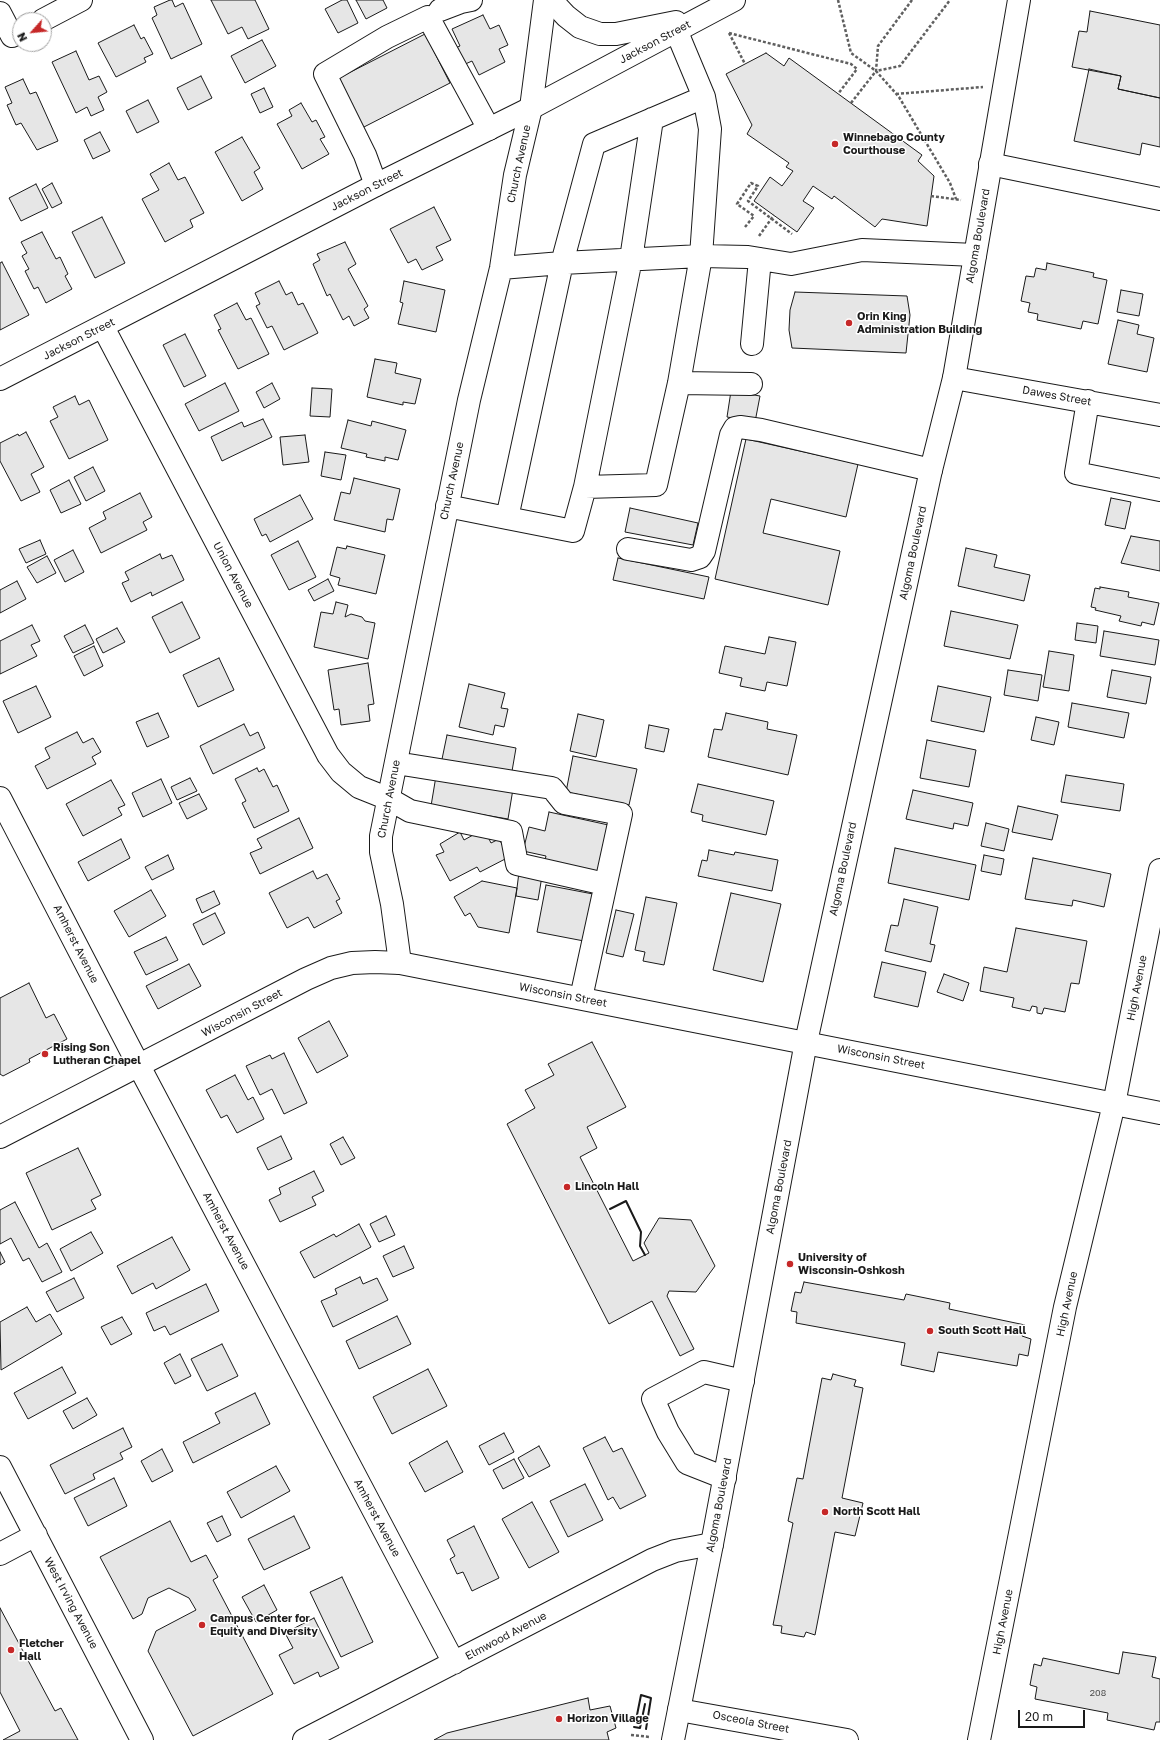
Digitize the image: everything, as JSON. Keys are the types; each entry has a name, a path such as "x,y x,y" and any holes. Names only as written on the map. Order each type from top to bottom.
{"main road":[{"path":"52,15 82,0"},
{"path":"440,10 471,0"},
{"name":"Church Avenue","path":"400,963 392,904 381,852 381,836 469,400 501,268 515,175 531,108 545,0"},
{"path":"551,0 566,16 580,27 600,34 616,34 701,17"},
{"name":"Jackson Street","path":"0,379 376,185 531,108 734,0"},
{"name":"Algoma Boulevard","path":"673,1740 725,1478 806,1042 931,470 954,378 1019,0"},
{"path":"0,13 11,37"},
{"path":"376,185 365,156 325,74 387,37 428,18 489,129"},
{"path":"585,487 656,485 678,383 701,256 710,129 704,97 676,30"},
{"path":"507,518 562,262 594,144 704,97"},
{"path":"447,506 574,531 585,487 631,259 652,119"},
{"path":"990,164 1160,199"},
{"path":"501,268 562,262 701,256 760,260 790,264 862,250 975,255"},
{"path":"752,344 760,260"},
{"name":"Union Avenue","path":"103,327 328,756 341,772 359,786 389,799 410,811 511,832 517,864 605,884"},
{"name":"Dawes Street","path":"954,378 1160,415"},
{"path":"678,383 751,384"},
{"path":"1088,401 1076,474 1160,490"},
{"path":"628,549 691,560 700,557 704,551 731,435 736,428 740,427 761,430 931,470"},
{"path":"396,763 552,788 564,803 621,814 580,998"},
{"name":"Amherst Avenue","path":"0,798 139,1066 454,1663"},
{"name":"High Avenue","path":"979,1740 1065,1307 1114,1104 1160,870"},
{"name":"Wisconsin Street","path":"0,1137 306,979 331,968 360,962 400,963 1160,1113"},
{"path":"725,1478 687,1463 668,1432 653,1399 704,1372 743,1381"},
{"name":"West Irving Avenue","path":"0,1467 142,1740"},
{"path":"0,1554 36,1535"},
{"name":"Elmwood Avenue","path":"304,1740 652,1560 675,1551 712,1544"},
{"name":"Osceola Street","path":"679,1710 847,1740"}],"path":[{"path":"838,0 851,53 876,71 896,94 950,183 956,199"},
{"path":"852,103 876,71 878,46 912,0"},
{"path":"876,71 900,66 950,0"},
{"path":"745,64 729,33 786,46 850,64 857,69 838,94"},
{"path":"896,94 980,87 1003,90"},
{"path":"745,227 754,216 737,204 751,182 758,186 748,201 792,234"},
{"path":"931,196 961,200"},
{"path":"764,230 774,215"},
{"path":"631,1735 650,1737"}],"building":[{"path":"172,0 175,7 183,3 202,44 171,59 152,18 157,15 154,7"},
{"path":"211,0 255,0 269,29 248,39 242,27 228,34"},
{"path":"342,0 347,0 358,23 338,33 325,9"},
{"path":"356,0 383,0 387,8 366,19"},
{"path":"1090,11 1160,25 1160,98 1118,89 1121,76 1072,67 1079,31 1087,32"},
{"path":"483,15 490,29 499,25 508,45 499,49 505,62 479,75 472,61 461,66 453,49 460,46 452,29"},
{"path":"134,25 141,39 144,37 153,54 144,58 146,62 116,77 98,43"},
{"path":"425,34 450,83 362,128 337,79"},
{"path":"262,40 276,66 245,83 231,56"},
{"path":"76,51 89,80 99,76 107,92 98,97 104,110 91,116 87,107 76,113 52,62"},
{"name":"Winnebago County Courthouse","path":"766,53 784,66 789,58 922,155 918,161 934,176 927,226 882,219 875,227 834,196 832,199 813,186 803,201 814,208 797,232 754,201 770,177 782,186 793,171 786,167 789,163 747,134 752,125 726,74"},
{"path":"1089,69 1121,76 1118,89 1160,98 1160,147 1142,143 1140,155 1074,141"},
{"path":"201,76 212,98 188,110 177,88"},
{"path":"23,79 30,94 36,92 58,141 37,150 21,123 16,125 7,105 12,103 5,87"},
{"path":"264,88 273,107 260,113 251,94"},
{"path":"148,100 159,122 137,133 126,111"},
{"path":"301,103 312,122 316,120 325,137 320,139 329,154 302,169 277,124 292,116 289,110"},
{"path":"100,132 110,151 93,159 84,140"},
{"path":"242,137 260,168 254,172 263,189 242,201 215,152"},
{"path":"169,163 178,180 185,177 204,213 190,220 193,227 165,242 142,199 159,190 150,174"},
{"path":"52,183 62,203 52,208 42,189"},
{"path":"36,184 48,208 21,221 9,198"},
{"path":"434,207 451,240 436,247 443,260 422,270 416,259 408,263 390,229"},
{"path":"102,217 125,263 95,278 72,232"},
{"path":"42,232 56,259 60,257 68,274 65,276 72,289 46,303 38,287 34,289 25,271 29,269 22,256 27,253 21,242"},
{"path":"345,242 356,264 348,269 368,306 364,309 369,318 354,326 349,316 343,320 330,294 327,296 313,264 320,260 317,254"},
{"path":"2,262 29,315 0,330 0,263"},
{"path":"1047,263 1094,273 1093,277 1107,280 1098,324 1083,321 1081,329 1037,320 1038,314 1028,312 1030,303 1021,301 1026,276 1034,277 1036,268 1046,270"},
{"path":"279,281 286,295 292,292 298,305 303,303 318,333 284,350 272,326 267,328 256,306 260,304 255,293"},
{"path":"404,281 445,290 436,332 398,324 403,303 400,302"},
{"path":"1121,290 1143,294 1139,316 1117,312"},
{"name":"Orin King Administration Building","path":"795,292 907,296 910,315 906,353 792,348 789,330 790,310"},
{"path":"237,303 246,320 251,318 269,354 238,369 218,330 221,329 214,315"},
{"path":"1118,320 1139,325 1137,334 1154,338 1147,372 1108,364"},
{"path":"185,334 206,376 184,387 163,345"},
{"path":"375,359 397,363 395,373 421,379 415,404 403,402 403,405 367,397"},
{"path":"225,383 239,411 199,431 185,404"},
{"path":"272,383 280,399 264,408 256,392"},
{"path":"312,388 332,389 330,417 310,416"},
{"path":"731,391 760,396 755,422 727,417"},
{"path":"75,396 79,405 89,400 108,440 69,459 50,421 58,417 53,407"},
{"path":"263,419 272,437 222,461 211,437 242,422 244,427"},
{"path":"348,420 371,426 372,421 406,430 398,460 385,457 385,461 366,457 367,454 341,448"},
{"path":"26,432 44,467 31,474 40,492 21,501 0,461 0,443 18,434 19,436"},
{"path":"305,435 309,462 283,465 280,437"},
{"path":"746,439 858,464 846,517 771,499 763,533 840,551 828,605 715,579"},
{"path":"325,452 346,455 341,480 321,476"},
{"path":"93,467 105,491 86,501 74,477"},
{"path":"354,478 400,489 393,520 387,519 385,532 334,520 341,492 350,494"},
{"path":"69,480 81,504 61,513 50,490"},
{"path":"140,493 152,517 143,522 147,530 101,553 89,528 106,519 103,512"},
{"path":"300,495 313,519 270,542 266,534 262,536 254,519"},
{"path":"1111,498 1131,502 1125,529 1105,525"},
{"path":"630,508 698,523 693,545 625,532"},
{"path":"1131,536 1160,541 1160,571 1121,563"},
{"path":"40,540 46,554 26,563 19,549"},
{"path":"298,541 316,577 289,590 271,555"},
{"path":"347,546 385,555 376,594 338,585 340,578 330,575 337,547 346,549"},
{"path":"966,548 997,555 994,567 1030,575 1024,601 958,586"},
{"path":"73,550 84,572 65,582 54,560"},
{"path":"160,554 162,559 172,555 184,580 152,596 151,592 131,602 122,583 129,580 125,572"},
{"path":"47,556 56,573 37,583 27,567"},
{"path":"618,558 709,577 704,599 613,580"},
{"path":"328,579 334,591 314,601 308,590"},
{"path":"17,581 26,599 0,613 0,590"},
{"path":"1100,587 1129,592 1128,597 1159,603 1154,625 1142,622 1141,626 1119,621 1121,616 1095,610 1096,608 1091,607 1095,588 1100,589"},
{"path":"182,602 200,638 170,653 152,617"},
{"path":"336,602 348,605 345,617 351,614 362,617 365,621 375,623 368,659 314,647 321,612 333,614"},
{"path":"951,611 1018,625 1010,659 944,646"},
{"path":"1077,623 1098,626 1096,643 1075,640"},
{"path":"32,625 40,641 31,645 37,656 0,674 0,641"},
{"path":"85,625 94,643 73,653 64,636"},
{"path":"117,628 125,642 103,653 96,639"},
{"path":"1104,631 1159,640 1155,665 1100,656"},
{"path":"769,637 796,642 787,686 767,682 765,691 740,686 742,678 719,673 725,646 765,654"},
{"path":"94,646 103,666 84,676 74,656"},
{"path":"1049,651 1074,655 1069,691 1043,687"},
{"path":"219,658 234,690 198,707 183,675"},
{"path":"368,663 374,704 368,705 370,721 341,725 339,709 334,710 328,670"},
{"path":"1008,670 1042,675 1038,701 1004,695"},
{"path":"1112,670 1151,677 1146,704 1107,697"},
{"path":"469,684 505,693 501,708 508,709 504,727 495,725 493,735 459,727"},
{"path":"36,686 51,717 18,733 3,701"},
{"path":"938,686 991,697 984,732 931,721"},
{"path":"1072,703 1129,713 1124,738 1068,727"},
{"path":"158,713 169,737 147,747 136,722"},
{"path":"726,713 768,722 767,729 797,735 788,775 708,757 714,729 722,730"},
{"path":"578,714 604,720 596,757 570,751"},
{"path":"1036,717 1059,722 1054,745 1031,740"},
{"path":"244,724 250,736 258,732 265,748 213,774 200,746"},
{"path":"649,725 669,729 664,752 645,748"},
{"path":"77,732 83,743 93,738 101,752 92,757 96,764 47,789 35,766 50,758 45,748"},
{"path":"447,735 516,748 511,777 441,764"},
{"path":"927,740 976,750 969,787 920,778"},
{"path":"573,756 637,769 629,805 566,792"},
{"path":"257,768 259,772 264,769 273,787 277,785 289,811 254,828 242,803 246,801 235,779"},
{"path":"1066,775 1124,784 1120,811 1061,802"},
{"path":"436,776 513,789 508,819 431,806"},
{"path":"190,778 197,791 177,800 171,787"},
{"path":"161,779 172,803 143,817 132,793"},
{"path":"111,780 125,805 118,808 122,815 83,836 66,804"},
{"path":"698,784 774,801 766,835 702,821 703,815 691,812"},
{"path":"913,790 973,803 968,826 954,823 953,829 906,819"},
{"path":"199,794 207,809 187,819 179,803"},
{"path":"1018,806 1058,815 1052,840 1012,832"},
{"path":"549,812 613,826 603,873 545,860 546,856 523,851 529,827 545,831"},
{"path":"299,818 313,848 260,874 250,853 262,848 257,839"},
{"path":"986,823 1009,829 1004,851 981,846"},
{"path":"484,829 491,843 499,839 509,857 480,872 477,867 450,881 436,855 444,852 440,844 460,832 464,840"},
{"path":"121,839 130,858 88,881 78,862"},
{"path":"895,848 976,865 969,900 888,883"},
{"path":"709,850 734,855 735,852 778,860 772,891 698,876 702,860 707,861"},
{"path":"168,855 174,869 152,880 145,867"},
{"path":"984,855 1004,859 1001,875 981,871"},
{"path":"1033,858 1111,874 1104,907 1073,900 1072,906 1025,899"},
{"path":"313,871 317,879 327,874 340,899 336,901 342,913 314,928 308,917 287,928 269,893"},
{"path":"519,872 542,876 538,900 516,896"},
{"path":"482,881 517,888 509,933 478,927 470,913 465,916 454,897"},
{"path":"546,885 593,894 584,941 537,932"},
{"path":"151,890 166,916 129,937 114,911"},
{"path":"214,891 220,904 202,913 196,899"},
{"path":"731,893 781,904 763,982 713,970"},
{"path":"646,897 677,903 664,965 643,961 645,952 635,950"},
{"path":"904,899 938,907 930,944 935,945 931,962 885,951 891,925 898,926"},
{"path":"616,910 634,914 623,957 606,953"},
{"path":"215,913 225,933 203,945 193,924"},
{"path":"1016,928 1087,941 1079,984 1071,983 1065,1012 1044,1008 1042,1014 1037,1013 1037,1007 1032,1006 1030,1011 1012,1007 1014,998 980,991 984,967 1007,972"},
{"path":"166,937 178,960 146,975 134,952"},
{"path":"882,962 926,972 918,1007 874,997"},
{"path":"189,964 201,986 158,1009 146,986"},
{"path":"944,974 969,983 963,1001 937,992"},
{"path":"29,983 46,1018 54,1014 67,1039 29,1059 30,1062 3,1076 0,1074 0,998"},
{"path":"329,1021 348,1056 317,1073 298,1038"},
{"name":"Lincoln Hall","path":"592,1042 626,1107 587,1127 597,1148 580,1157 633,1261 649,1253 644,1243 659,1218 691,1220 715,1266 696,1292 669,1291 667,1296 694,1349 680,1356 652,1301 609,1324 507,1124 535,1108 525,1090 554,1075 548,1064"},
{"path":"284,1053 307,1103 284,1114 272,1089 260,1095 246,1066 270,1055 272,1059"},
{"path":"235,1075 248,1100 253,1097 264,1119 237,1133 227,1115 221,1118 206,1090"},
{"path":"281,1136 292,1159 268,1170 257,1148"},
{"path":"343,1137 355,1158 341,1165 330,1144"},
{"path":"78,1148 101,1195 91,1200 96,1209 52,1230 26,1173"},
{"path":"314,1171 324,1191 312,1197 316,1205 280,1222 269,1200 281,1194 279,1188"},
{"path":"15,1202 39,1248 47,1243 62,1272 42,1282 29,1258 23,1261 11,1238 0,1244 0,1210"},
{"path":"386,1216 395,1235 379,1242 370,1224"},
{"path":"359,1224 371,1247 314,1278 300,1252 334,1234 336,1237"},
{"path":"91,1232 103,1253 71,1271 60,1249"},
{"path":"172,1237 190,1270 156,1289 153,1283 132,1294 117,1266"},
{"path":"404,1246 414,1268 393,1277 383,1256"},
{"path":"0,1252 5,1262 0,1265"},
{"path":"360,1277 363,1284 377,1278 388,1300 333,1327 321,1301 337,1294 335,1289"},
{"path":"74,1278 84,1298 57,1312 46,1292"},
{"name":"South Scott Hall","path":"804,1282 904,1300 906,1294 950,1303 949,1309 1025,1325 1022,1336 1031,1339 1028,1356 1019,1354 1017,1366 938,1352 934,1372 901,1365 905,1343 796,1323 797,1312 791,1311 795,1292 801,1293"},
{"path":"206,1284 219,1311 170,1335 165,1326 154,1331 146,1313"},
{"path":"27,1307 36,1322 50,1314 62,1334 1,1370 0,1322"},
{"path":"397,1316 411,1344 359,1369 346,1341"},
{"path":"122,1317 132,1334 111,1345 101,1327"},
{"path":"222,1344 238,1376 207,1391 191,1359"},
{"path":"180,1354 191,1376 175,1384 164,1363"},
{"path":"62,1367 76,1393 28,1419 14,1393"},
{"path":"428,1369 447,1406 392,1434 373,1397"},
{"name":"North Scott Hall","path":"833,1374 856,1380 854,1386 863,1388 842,1498 863,1503 855,1536 835,1532 815,1635 806,1632 804,1637 781,1633 782,1626 773,1625 793,1523 788,1521 797,1478 803,1479 822,1378 831,1380"},
{"path":"255,1393 270,1424 193,1463 183,1442 220,1423 215,1413"},
{"path":"87,1398 97,1415 73,1429 63,1411"},
{"path":"123,1428 132,1447 120,1453 123,1459 93,1474 95,1479 65,1494 50,1465"},
{"path":"504,1433 514,1452 489,1465 479,1446"},
{"path":"605,1437 613,1452 622,1448 646,1496 620,1509 613,1497 608,1500 583,1448"},
{"path":"447,1441 463,1472 425,1492 409,1463"},
{"path":"539,1446 550,1466 529,1477 518,1458"},
{"path":"162,1449 173,1471 152,1482 141,1461"},
{"path":"514,1459 524,1478 503,1489 493,1470"},
{"path":"276,1466 290,1491 241,1518 227,1492"},
{"path":"114,1478 127,1506 88,1526 74,1498"},
{"path":"585,1484 603,1520 568,1537 550,1501"},
{"path":"532,1502 559,1552 529,1568 502,1519"},
{"path":"222,1516 231,1535 217,1542 207,1523"},
{"path":"294,1516 310,1548 264,1570 248,1539"},
{"name":"Campus Center for Equity and Diversity","path":"170,1521 191,1562 206,1555 218,1577 213,1580 273,1694 193,1736 148,1651 156,1631 196,1610 189,1598 169,1588 148,1598 142,1614 133,1619 100,1557"},
{"path":"474,1526 499,1578 472,1591 463,1572 457,1574 450,1559 455,1556 447,1540"},
{"path":"342,1577 373,1642 341,1657 310,1592"},
{"path":"264,1585 277,1610 256,1622 242,1597"},
{"name":"Fletcher Hall","path":"0,1608 55,1711 61,1708 78,1740 3,1740 20,1731 0,1692"},
{"path":"314,1618 339,1668 320,1677 318,1672 294,1684 279,1655 293,1648 285,1633"},
{"path":"1123,1652 1156,1657 1152,1677 1160,1679 1160,1722 1156,1722 1154,1730 1107,1720 1108,1713 1035,1699 1037,1687 1030,1685 1034,1664 1041,1666 1043,1658 1119,1674"},
{"name":"Horizon Village","path":"588,1698 590,1710 610,1706 616,1728 607,1732 609,1740 434,1740 447,1733"}],"wall":[{"path":"610,1209 626,1201 641,1232 640,1246 645,1255"},
{"path":"636,1720 641,1695 651,1698 646,1729"},
{"path":"634,1727 640,1728 645,1704"}],"place":[{"name":"Winnebago County Courthouse","path":"835,144"},
{"name":"Orin King Administration Building","path":"849,323"},
{"name":"Rising Son Lutheran Chapel","path":"45,1054"},
{"name":"Lincoln Hall","path":"567,1187"},
{"name":"University of Wisconsin-Oshkosh","path":"790,1264"},
{"name":"South Scott Hall","path":"930,1331"},
{"name":"North Scott Hall","path":"825,1512"},
{"name":"Campus Center for Equity and Diversity","path":"202,1625"},
{"name":"Fletcher Hall","path":"11,1650"},
{"name":"Horizon Village","path":"559,1719"}]}
